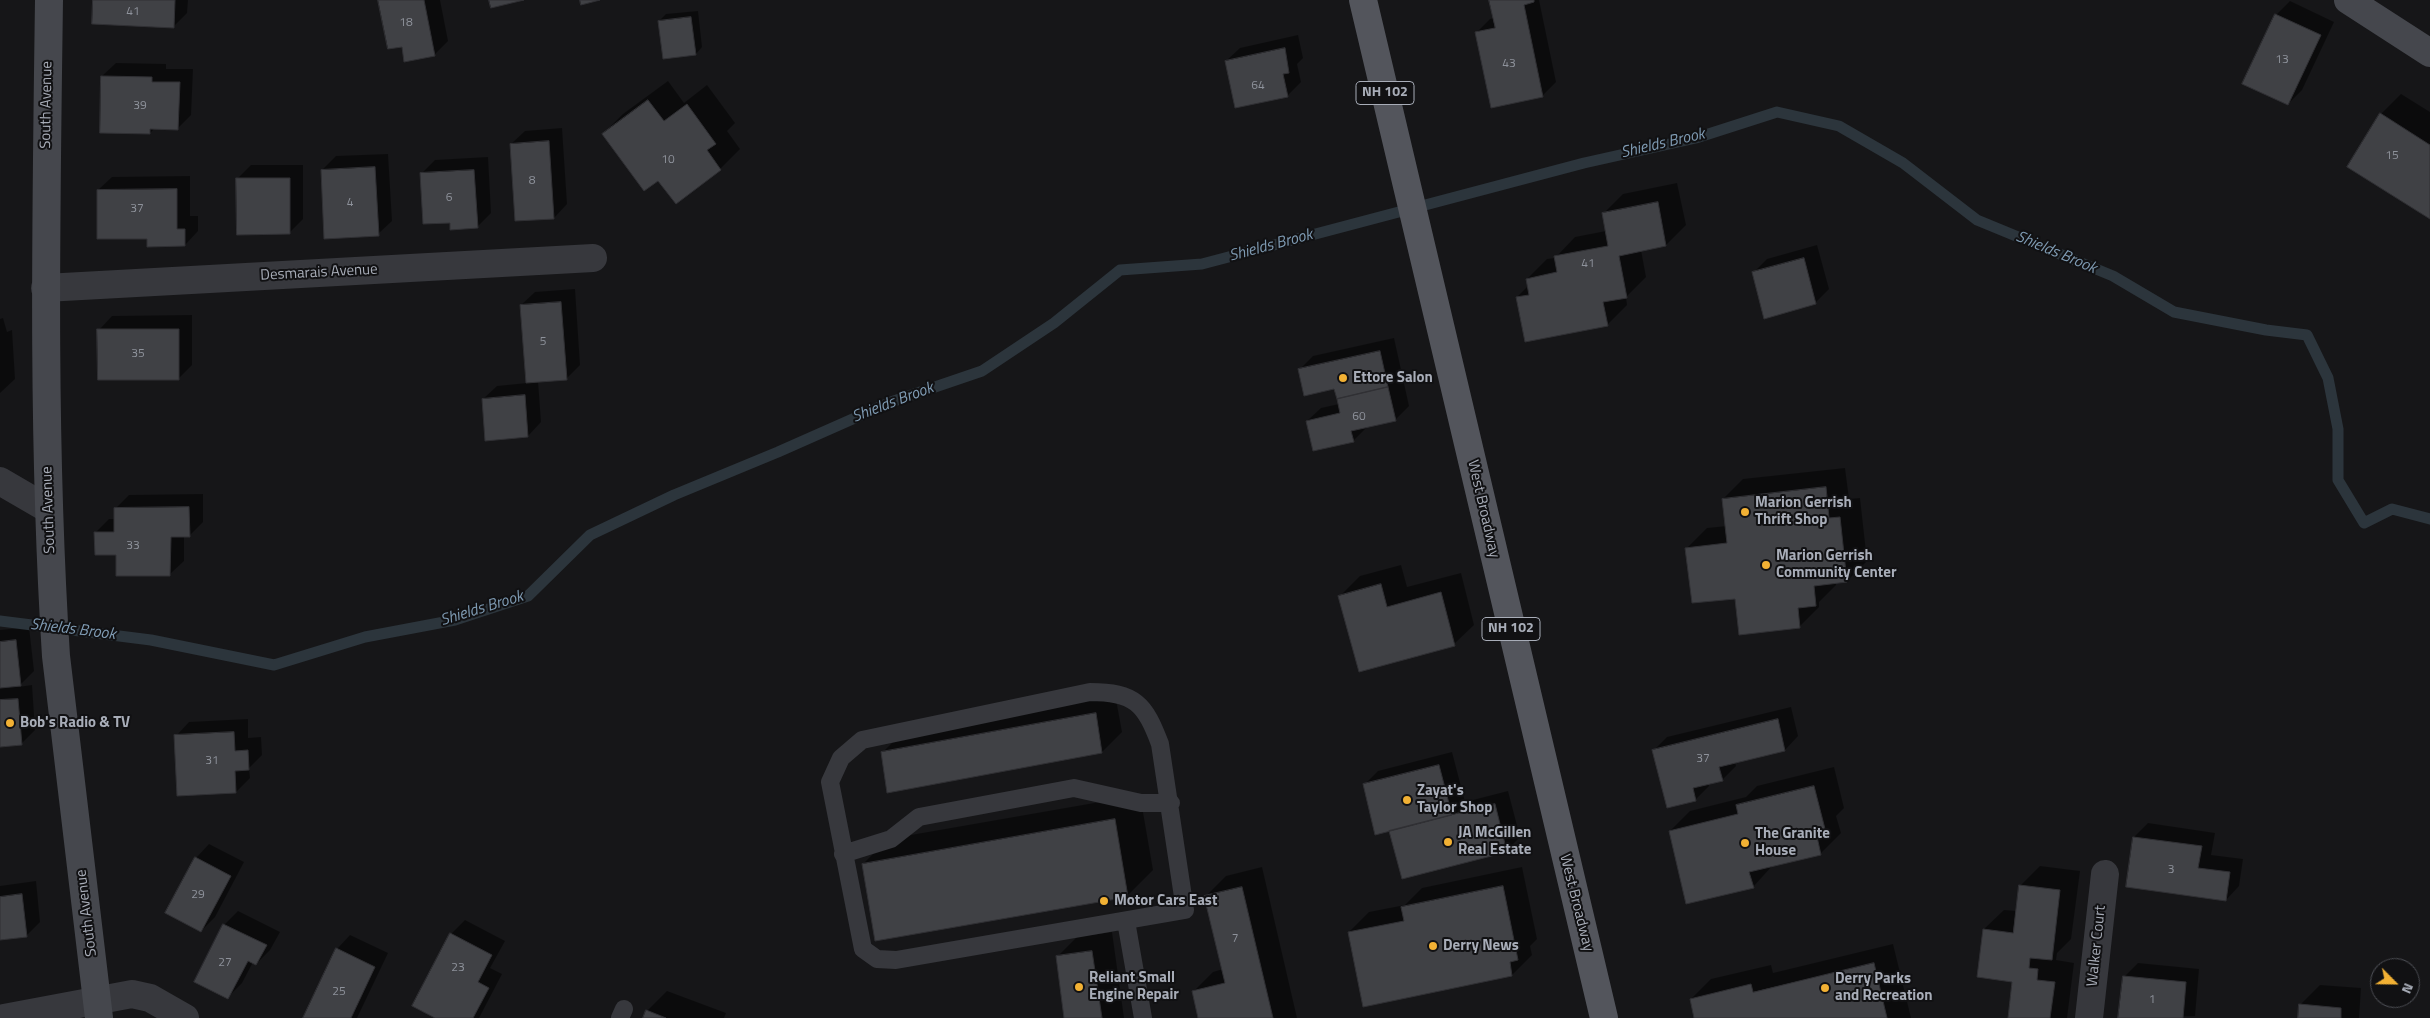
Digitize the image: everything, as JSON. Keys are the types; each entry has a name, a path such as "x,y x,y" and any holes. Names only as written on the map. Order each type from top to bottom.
{"main road":[{"name":"West Broadway","path":"1363,0 1604,1018"}],"street":[{"name":"South Avenue","path":"49,0 45,288 48,510 52,600 56,656 98,1009"},
{"path":"2348,0 2376,8 2430,53"},
{"name":"Desmarais Avenue","path":"45,288 593,258"},
{"path":"0,481 48,510"},
{"name":"Walker Court","path":"2089,1018 2105,874"},
{"path":"4,1018 98,1009 132,994 150,998 185,1018"}],"lane":[{"path":"1090,692 1112,692 1133,700 1150,718 1160,744 1185,910 896,960 877,959 863,949 843,854 830,782 841,758 862,740 1090,692"},
{"path":"843,854 891,839 919,817 1074,788 1141,803 1170,803"},
{"path":"1126,921 1143,1018"}],"building":[{"path":"93,0 175,0 174,28 92,24"},
{"path":"378,0 424,0 435,56 404,62 402,47 388,49"},
{"path":"489,0 524,0 491,8"},
{"path":"580,0 600,0 581,5"},
{"path":"1489,0 1534,0 1534,2 1524,5 1543,97 1491,108 1475,32 1495,28"},
{"path":"2275,14 2321,35 2288,105 2242,84"},
{"path":"691,17 696,55 663,59 658,21"},
{"path":"1285,48 1289,73 1283,74 1288,97 1235,108 1225,61"},
{"path":"101,76 152,77 152,82 180,82 178,130 150,129 150,134 100,133"},
{"path":"648,100 664,121 687,104 716,144 707,150 721,170 676,204 658,181 644,191 602,134"},
{"path":"2380,113 2430,145 2430,219 2347,167"},
{"path":"549,141 554,219 515,221 510,144"},
{"path":"375,167 379,236 324,239 321,170"},
{"path":"474,170 478,228 450,230 450,223 423,224 420,173"},
{"path":"236,178 290,178 290,234 237,235"},
{"path":"177,189 177,229 185,229 185,246 147,247 147,239 97,239 97,190"},
{"path":"1658,202 1666,246 1619,256 1627,298 1603,302 1608,326 1525,342 1516,297 1529,295 1526,279 1557,272 1554,256 1608,246 1602,213"},
{"path":"1804,258 1816,304 1764,319 1752,272"},
{"path":"561,302 567,380 526,383 520,305"},
{"path":"97,329 179,329 179,380 98,380"},
{"name":"Ettore Salon","path":"1380,351 1388,387 1337,399 1334,389 1304,396 1298,369"},
{"path":"1388,387 1396,421 1351,431 1354,442 1313,451 1306,421 1340,413 1337,399"},
{"path":"525,395 528,437 485,441 482,399"},
{"name":"Marion Gerrish Community Center","path":"1826,487 1829,518 1840,517 1847,582 1814,586 1816,606 1798,608 1800,628 1739,635 1735,599 1692,603 1685,548 1727,543 1722,499"},
{"path":"189,507 190,537 171,537 170,576 116,576 116,555 95,555 94,532 114,532 114,508"},
{"path":"1381,584 1387,607 1441,592 1455,646 1359,672 1338,596"},
{"path":"16,640 21,686 0,688 0,642"},
{"name":"Bob's Radio & TV","path":"18,699 22,745 0,747 0,700"},
{"path":"1096,713 1102,753 887,793 881,752"},
{"path":"1778,719 1785,751 1719,767 1723,781 1693,788 1696,801 1667,808 1652,750"},
{"path":"234,732 235,751 248,750 249,770 235,771 236,793 177,796 174,735"},
{"name":"Zayat's Taylor Shop","path":"1439,765 1452,815 1375,835 1363,784"},
{"name":"The Granite House","path":"1814,786 1825,829 1816,832 1821,855 1749,872 1754,888 1686,904 1669,831 1738,814 1736,805"},
{"name":"JA McGillen Real Estate","path":"1495,804 1507,852 1402,879 1389,831"},
{"path":"1115,819 1128,897 875,941 862,864"},
{"path":"2133,837 2202,846 2198,868 2230,872 2226,901 2126,887"},
{"path":"195,857 231,876 201,932 165,913"},
{"path":"2019,885 2060,890 2052,960 2030,958 2029,968 2038,969 2037,980 2055,982 2050,1018 2008,1018 2012,982 1977,977 1983,929 2013,933"},
{"name":"Derry News","path":"1503,886 1518,960 1510,962 1512,976 1363,1007 1348,932 1404,921 1401,907"},
{"path":"1242,887 1273,1018 1198,1018 1192,991 1225,983 1204,896"},
{"path":"22,894 27,937 0,940 0,897"},
{"path":"223,924 267,945 256,965 248,961 228,999 194,982"},
{"path":"450,933 492,955 478,982 489,988 473,1018 435,1018 412,1006"},
{"path":"336,948 375,967 351,1018 303,1018"},
{"name":"Reliant Small Engine Repair","path":"1092,951 1102,1018 1064,1018 1056,956"},
{"name":"Derry Parks and Recreation","path":"1874,963 1887,1018 1694,1018 1690,999 1751,984 1753,992"},
{"path":"2123,976 2186,982 2183,1018 2118,1018"},
{"path":"2299,1004 2341,1008 2341,1018 2298,1018"},
{"path":"646,1010 666,1018 643,1018"}],"waterway":[{"name":"Shields Brook","path":"0,621 151,640 274,665 365,637 455,620 528,596 590,535 674,495 891,402 982,371 1054,323 1120,270 1202,264 1584,163 1696,138 1777,112 1839,126 1903,163 1977,220 2113,276 2174,312 2266,330 2307,335 2328,378 2338,429 2338,480 2364,523 2392,509 2430,519"}],"place":[{"name":"Ettore Salon","path":"1343,378"},
{"name":"Marion Gerrish Thrift Shop","path":"1745,512"},
{"name":"Marion Gerrish Community Center","path":"1766,565"},
{"name":"Bob's Radio & TV","path":"10,723"},
{"name":"Zayat's Taylor Shop","path":"1407,800"},
{"name":"JA McGillen Real Estate","path":"1448,842"},
{"name":"The Granite House","path":"1745,843"},
{"name":"Motor Cars East","path":"1104,901"},
{"name":"Derry News","path":"1433,946"},
{"name":"Reliant Small Engine Repair","path":"1079,987"},
{"name":"Derry Parks and Recreation","path":"1825,988"}]}
